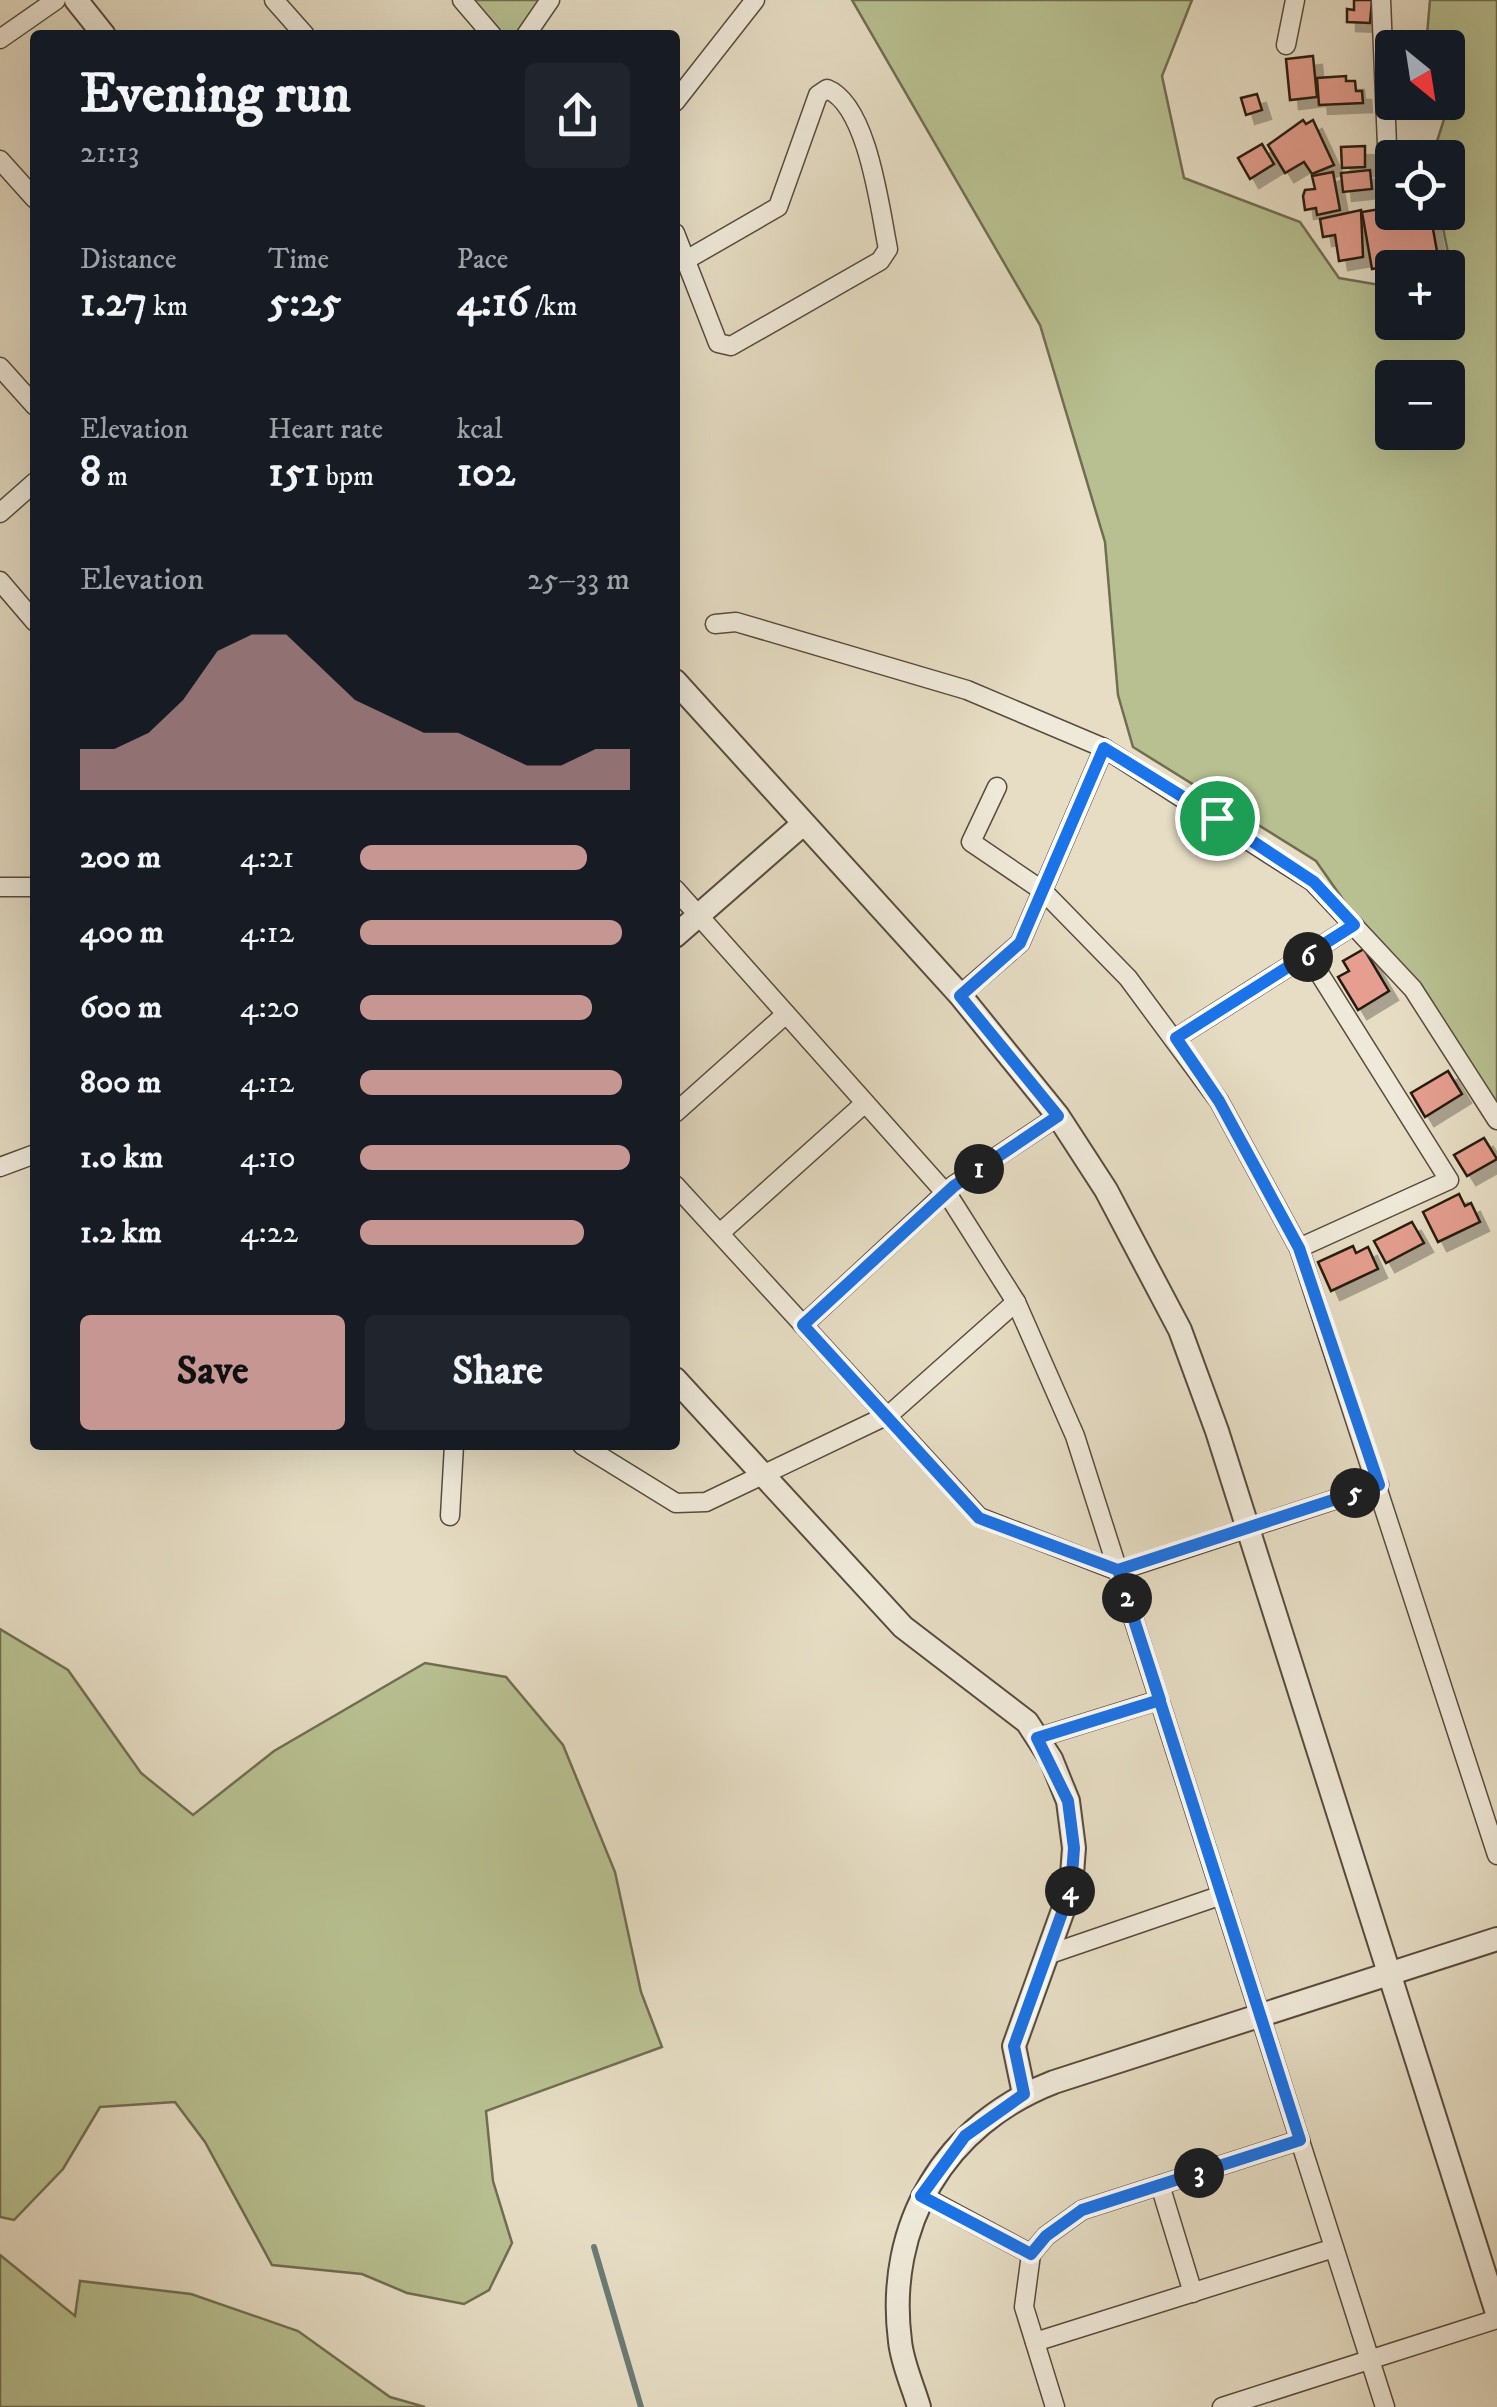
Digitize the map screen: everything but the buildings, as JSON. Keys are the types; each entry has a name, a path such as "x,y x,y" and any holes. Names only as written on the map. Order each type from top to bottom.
{"street":[{"path":"0,39 56,0"},
{"path":"76,0 100,30"},
{"path":"274,0 301,30"},
{"path":"462,0 488,30"},
{"path":"529,30 550,0"},
{"path":"680,96 755,0"},
{"path":"1286,46 1294,0"},
{"path":"1382,0 1387,140"},
{"path":"680,245 718,343 731,346 880,262 888,249 866,143 837,93 828,90 818,95 778,207 686,260"},
{"path":"0,160 30,194"},
{"path":"0,367 30,400"},
{"path":"0,513 30,486"},
{"path":"0,581 30,616"},
{"path":"715,624 736,622 967,690 1104,748 1278,856 1314,882 1413,989 1497,1120"},
{"path":"680,687 960,996 1058,1116 1106,1190 1180,1330 1248,1528 1497,2316 1222,2407"},
{"path":"960,996 1020,943 1104,748"},
{"path":"997,786 971,842 1043,891 1116,965 1176,1038 1219,1101 1299,1248 1490,1812 1497,1855"},
{"path":"680,931 803,824"},
{"path":"0,887 30,887"},
{"path":"680,895 946,1193 1016,1302 1068,1419 1385,2407"},
{"path":"1176,1038 1354,925"},
{"path":"1299,1248 1449,1180 1309,957"},
{"path":"680,1109 786,1014"},
{"path":"720,1234 865,1103"},
{"path":"803,1325 946,1193 1058,1116"},
{"path":"0,1167 30,1156"},
{"path":"680,1190 979,1518 1118,1570 1379,1485"},
{"path":"590,1450 676,1503 706,1502 886,1416 1016,1302"},
{"path":"680,1383 903,1627 1026,1722 1068,1801 1074,1848 1071,1888 1014,2046 1024,2094"},
{"path":"450,1516 454,1450"},
{"path":"1037,1738 1160,1700"},
{"path":"1047,1955 1222,1895"},
{"path":"920,2407 900,2345 896,2300 902,2254 921,2196 965,2136 1024,2094 1497,1939"},
{"path":"1055,2407 1024,2308 1031,2254 1065,2219 1300,2140"},
{"path":"1160,2185 1193,2292"},
{"path":"921,2196 1031,2254"},
{"path":"1035,2342 1334,2248"}],"green space":[{"path":"473,0 541,0 520,30 500,30"},
{"path":"852,0 1192,0 1162,76 1184,178 1300,222 1339,278 1375,284 1375,340 1465,340 1465,250 1447,250 1443,230 1465,230 1465,140 1437,140 1444,120 1465,120 1465,30 1427,30 1430,0 1497,0 1497,1103 1479,1094 1316,861 1133,747 1118,695 1105,542 1040,325"},
{"path":"0,1629 68,1670 141,1773 193,1815 274,1751 425,1663 506,1677 563,1745 615,1872 641,1992 662,2047 486,2111 493,2181 512,2243 489,2290 464,2304 407,2293 362,2274 272,2265 205,2142 175,2102 100,2107 63,2169 14,2220 0,2217"},
{"path":"0,2255 75,2316 80,2281 191,2294 298,2331 390,2397 425,2407 0,2407"}],"waterway":[{"path":"594,2247 641,2407"}],"route":[{"path":"1217,818 1104,748 1020,943 960,996 1058,1116 954,1186 803,1325 979,1518 1118,1570 1300,2140 1082,2210 1065,2219 1031,2254 921,2196 965,2136 1024,2094 1014,2046 1071,1888 1074,1848 1068,1801 1037,1738 1160,1700 1118,1570 1379,1485 1299,1248 1219,1101 1176,1038 1354,925 1314,882 1217,818"}]}
